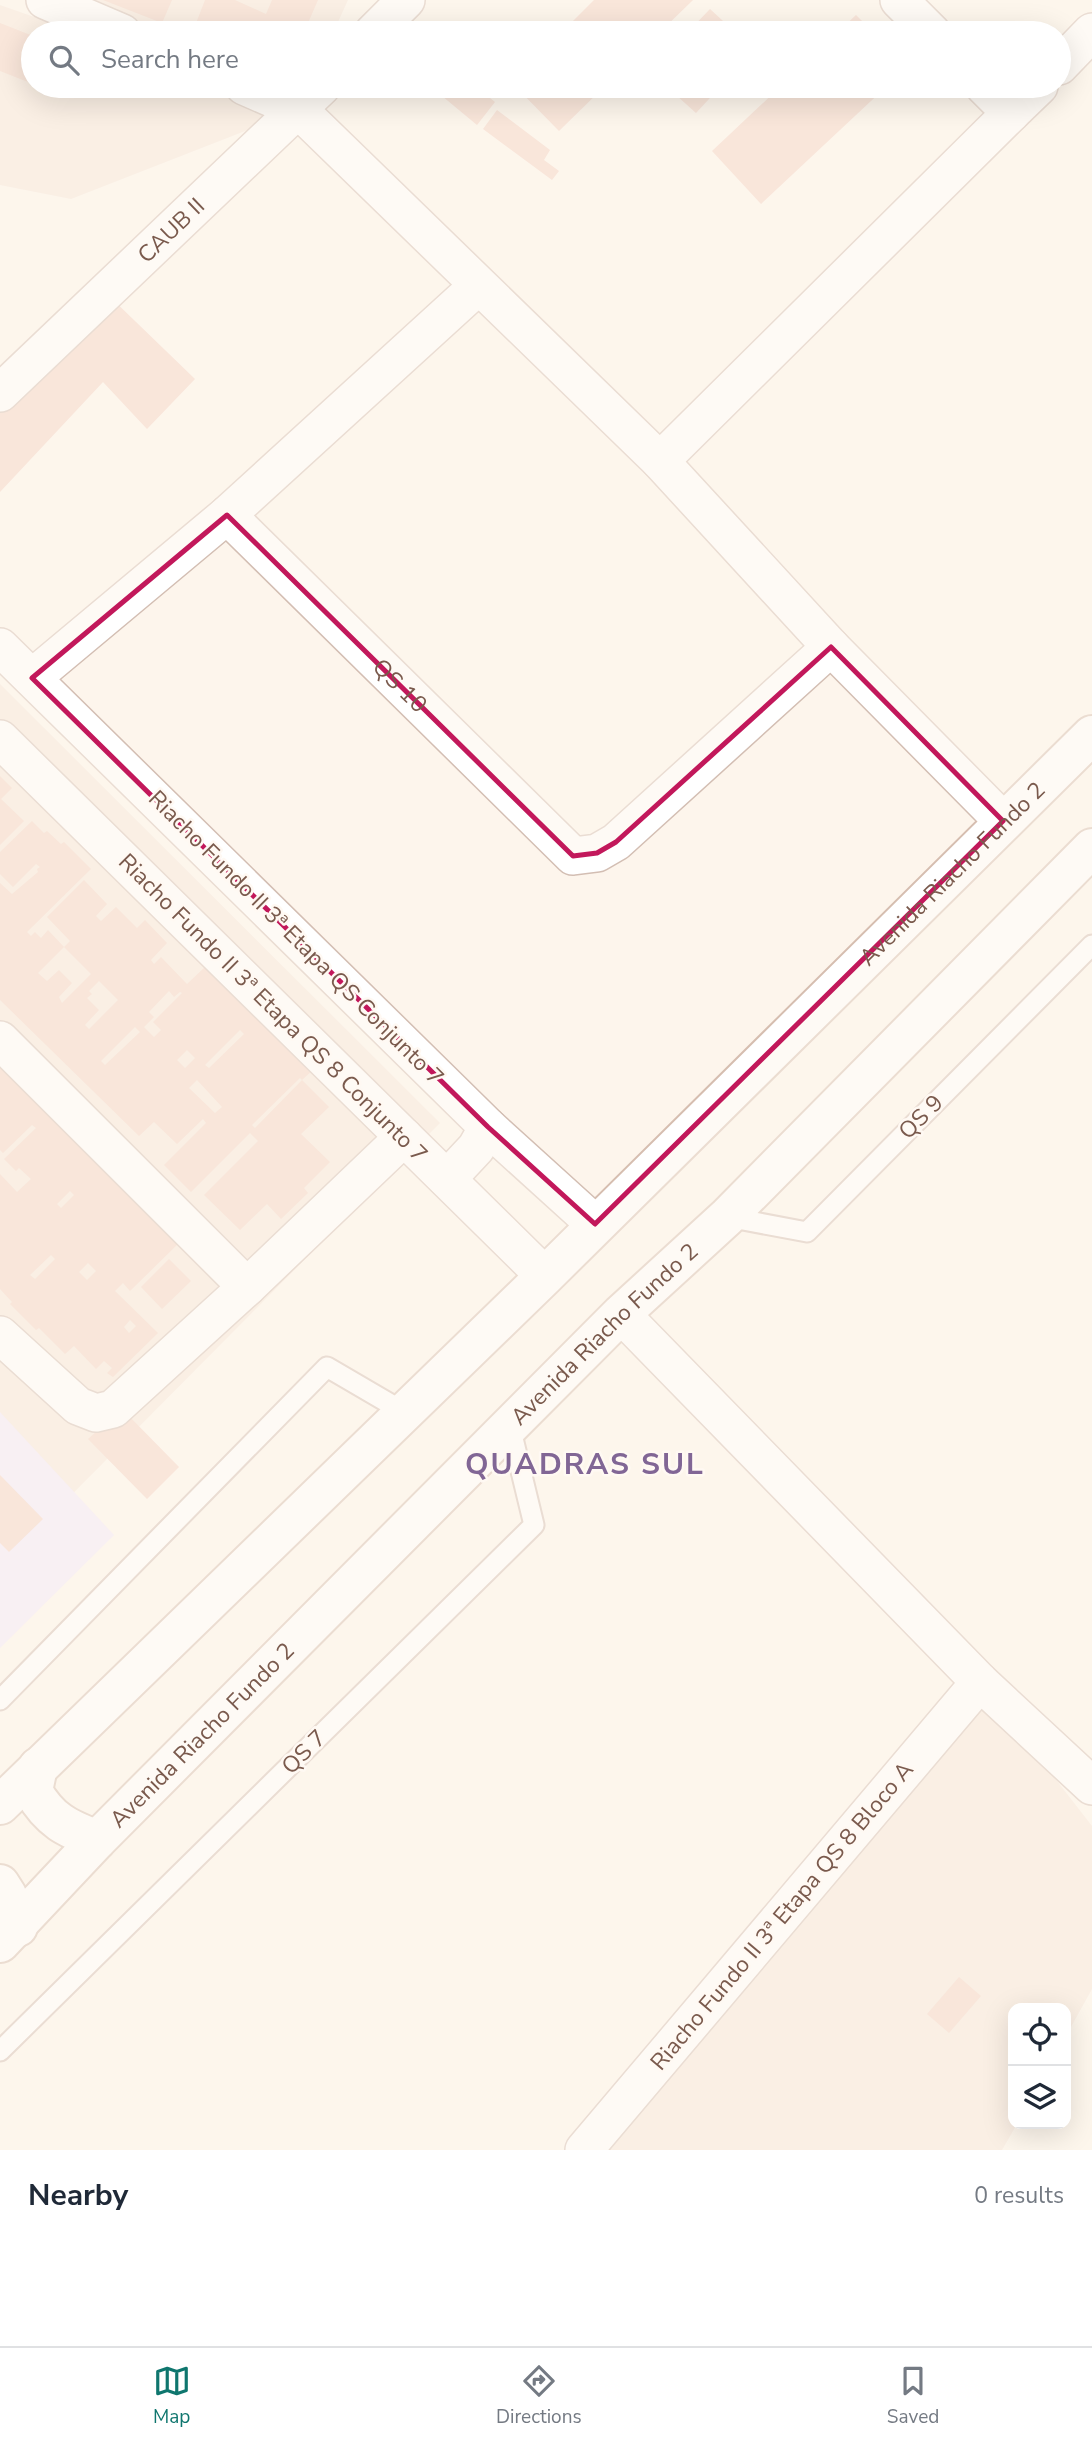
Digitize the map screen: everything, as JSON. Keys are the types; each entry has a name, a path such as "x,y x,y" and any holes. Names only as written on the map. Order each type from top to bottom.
{"main road":[{"name":"Avenida Riacho Fundo 2","path":"0,1805 545,1276 1092,735"},
{"name":"Avenida Riacho Fundo 2","path":"9,1935 97,1840 621,1314 727,1217 1092,848"},
{"path":"38,1767 33,1791 43,1808 63,1826 97,1840"},
{"path":"0,1884 8,1895 9,1935"}],"street":[{"path":"45,0 94,21"},
{"path":"385,21 406,0"},
{"path":"899,0 920,21"},
{"path":"1071,54 1092,32"},
{"path":"311,98 478,286 660,461 831,647 1003,821"},
{"name":"CAUB II","path":"0,393 311,98"},
{"path":"996,98 1011,113"},
{"path":"660,461 1027,98"},
{"path":"32,678 228,515 478,286"},
{"name":"QS 10","path":"228,515 573,856 597,853 616,842 831,647"},
{"name":"Riacho Fundo II 3ª Etapa QS Conjunto 7","path":"0,648 488,1127 595,1224"},
{"name":"Riacho Fundo II 3ª Etapa QS 8 Conjunto 7","path":"0,739 545,1276"},
{"path":"0,1040 247,1287"},
{"path":"447,1179 477,1148 488,1127"},
{"path":"0,1335 78,1406 96,1413 113,1409 247,1287 404,1137"},
{"path":"621,1314 980,1682 1092,1786"},
{"name":"Riacho Fundo II 3ª Etapa QS 8 Bloco A","path":"584,2150 980,1682"}],"lane":[{"name":"QS 9","path":"727,1217 807,1232 1092,945"},
{"path":"0,1700 327,1367 404,1412"},
{"name":"QS 7","path":"0,2051 534,1525 510,1426"}],"highlighted area":[{"path":"227,515 573,856 597,853 616,842 831,647 1003,821 595,1224 488,1127 32,678"}],"shaded area":[{"path":"45,0 348,0 338,21 94,21"},
{"path":"0,5 46,21 21,21 21,98 304,98 299,110 71,199 0,185"},
{"path":"0,684 440,1123 0,1567"},
{"path":"0,1412 114,1535 0,1648"},
{"path":"980,1682 1092,1826 1092,1989 1071,2027 1071,2003 1008,2003 1008,2129 1014,2129 1002,2150 566,2150"}],"building":[{"path":"103,0 172,0 163,21"},
{"path":"205,0 235,0 266,14 272,0 318,0 309,21 197,21"},
{"path":"594,0 693,0 671,21 573,21"},
{"path":"710,9 723,21 698,21"},
{"path":"856,15 862,21 850,21"},
{"path":"0,23 21,31 21,79 0,71"},
{"path":"444,98 490,98 495,102 477,125"},
{"path":"527,98 593,98 559,131"},
{"path":"679,98 710,98 696,113"},
{"path":"768,98 874,98 761,204 712,151"},
{"path":"497,110 550,150 544,160 559,171 552,180 483,129"},
{"path":"106,293 195,379 147,429 103,382 0,492 0,405"},
{"path":"0,776 12,788 1,799 24,821 0,845"},
{"path":"32,821 44,833 47,831 61,844 64,842 91,869 27,932 31,936 35,932 41,938 48,930 64,947 70,941 47,917 84,880 107,904 96,916 101,921 116,907 137,928 145,920 167,943 151,960 154,964 161,957 187,984 205,967 259,1020 262,1017 314,1069 302,1080 329,1107 301,1134 330,1162 304,1188 308,1193 281,1219 267,1204 240,1230 204,1195 258,1141 250,1133 191,1192 164,1165 206,1123 203,1119 177,1144 154,1122 139,1136 0,1000 0,883 12,894 38,872 40,867 36,864 13,887 0,874 0,852","holes":["64,947 91,974 62,1003 59,997 72,983 59,970 47,981 38,973","99,981 118,1000 89,1029 85,1025 99,1010 87,998 92,994 89,991","169,991 174,997 182,993 153,1022 161,1030 154,1037 144,1027 154,1017 149,1012","135,1027 140,1032 105,1065 101,1061","240,1030 244,1034 209,1068 205,1065","187,1050 195,1058 185,1068 177,1060","300,1078 302,1080 255,1128 252,1125","197,1080 222,1107 215,1113 189,1088"]},
{"path":"0,1058 182,1240 130,1291 123,1283 115,1291 158,1333 113,1377 107,1373 112,1368 104,1361 96,1369 74,1346 65,1354 10,1304 12,1302 0,1289 0,1174 17,1192 31,1179 19,1168 16,1171 4,1159 36,1128 32,1125 3,1153 0,1150","holes":["70,1191 74,1195 61,1208 57,1204","51,1255 55,1259 35,1279 30,1275","88,1263 96,1271 87,1280 79,1272","130,1320 136,1326 129,1333 124,1327"]},
{"path":"169,1259 191,1281 162,1309 141,1287"},
{"path":"122,1409 179,1467 147,1499 88,1439"},
{"path":"0,1475 43,1519 9,1552 0,1543"},
{"path":"959,1977 981,1996 949,2033 927,2014"}],"district":[{"name":"QUADRAS SUL","path":"585,1464"}]}
